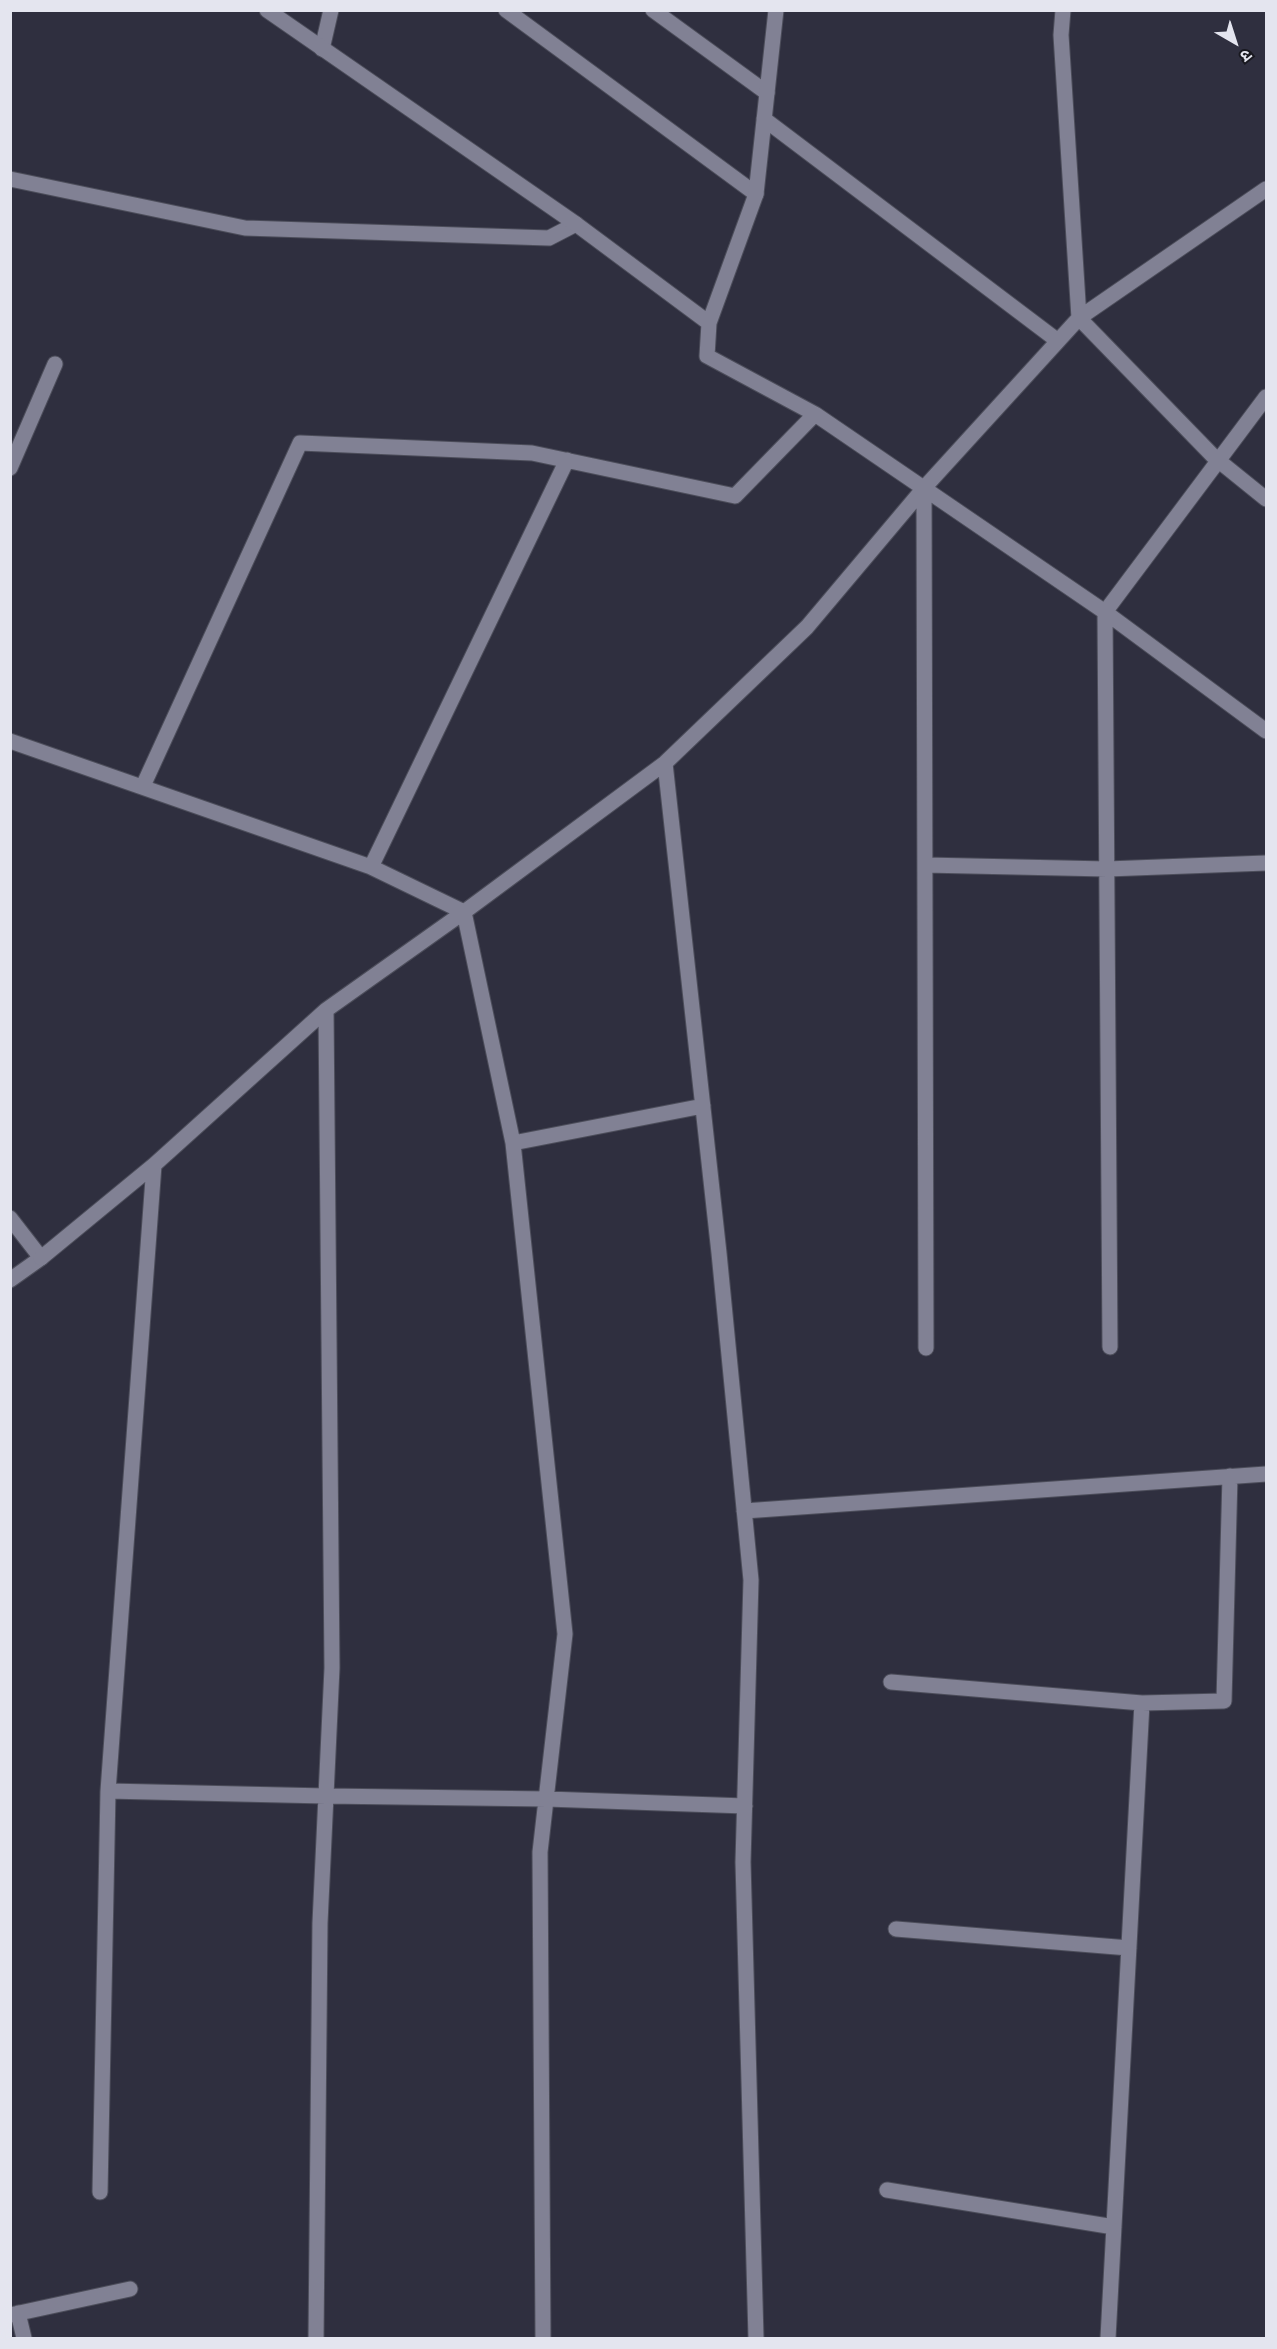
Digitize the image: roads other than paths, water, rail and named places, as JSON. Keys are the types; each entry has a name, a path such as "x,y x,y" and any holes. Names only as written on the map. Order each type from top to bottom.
{"street":[{"path":"267,10 576,224 709,323"},
{"path":"322,49 331,10"},
{"path":"506,10 756,194"},
{"path":"653,10 767,93"},
{"path":"776,10 756,194 709,323 707,356 815,414 1105,612 1266,731"},
{"path":"1063,10 1061,35 1078,318 1214,457 1220,459 1266,499"},
{"path":"764,119 1058,341"},
{"path":"10,179 245,228 549,238 576,224"},
{"path":"10,1280 41,1258 154,1165 326,1010 464,912 665,763 807,627 924,488 1078,318 1266,189"},
{"path":"10,468 55,364"},
{"path":"1110,1347 1105,612 1266,398"},
{"path":"143,786 300,443 532,453 735,496 815,414"},
{"path":"371,867 567,460"},
{"path":"924,488 926,1348"},
{"path":"10,741 371,867 464,912"},
{"path":"665,763 703,1106 751,1580 742,1862 756,2338"},
{"path":"925,865 1107,868 1266,863"},
{"path":"464,912 513,1143 565,1634 540,1852 543,2338"},
{"path":"316,2338 320,1923 333,1668 326,1010"},
{"path":"513,1143 703,1106"},
{"path":"100,2193 108,1791 154,1165"},
{"path":"10,1218 41,1258"},
{"path":"744,1511 1266,1474"},
{"path":"891,1682 1143,1703 1224,1701 1230,1476"},
{"path":"1108,2338 1143,1703"},
{"path":"108,1791 547,1798 745,1806"},
{"path":"896,1929 1129,1948"},
{"path":"887,2190 1114,2227"},
{"path":"24,2338 14,2314 130,2289"}]}
